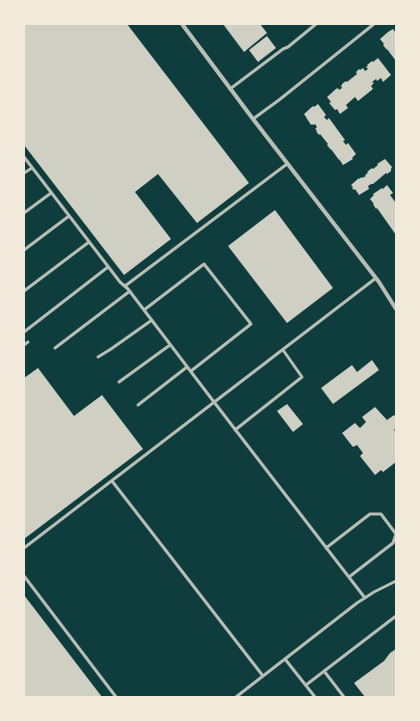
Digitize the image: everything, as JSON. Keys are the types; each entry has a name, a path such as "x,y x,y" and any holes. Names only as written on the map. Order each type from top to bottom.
{"street":[{"path":"182,24 287,164 376,278 396,309"}],"lane":[{"path":"230,89 283,49 288,47 316,24"},
{"path":"253,119 374,24"},
{"path":"24,157 108,267 152,320 365,598"},
{"path":"125,286 287,164"},
{"path":"24,174 32,168"},
{"path":"24,213 51,193"},
{"path":"24,250 69,216"},
{"path":"24,291 89,242"},
{"path":"144,310 204,264 251,324 191,371"},
{"path":"24,332 108,267"},
{"path":"24,548 376,278"},
{"path":"55,348 130,292"},
{"path":"98,357 152,320"},
{"path":"24,345 28,342"},
{"path":"119,382 170,345"},
{"path":"235,430 302,377 283,350"},
{"path":"138,406 187,367"},
{"path":"112,481 263,676"},
{"path":"326,548 370,514 381,514 396,534 393,543 349,577"},
{"path":"24,576 116,697"},
{"path":"236,697 365,598 396,581"},
{"path":"306,685 396,616"},
{"path":"286,659 315,697"},
{"path":"324,671 344,697"}],"building":[{"path":"24,24 127,24 249,183 197,223 158,174 135,192 171,239 124,275 24,145"},
{"path":"223,24 260,24 267,33 244,52"},
{"path":"393,29 396,33 396,61 380,39"},
{"path":"267,36 276,48 258,62 249,50"},
{"path":"378,58 391,75 383,82 381,78 372,82 374,83 371,86 373,89 358,101 355,97 346,105 348,108 340,114 337,109 335,110 329,103 331,102 327,97 336,89 338,88 339,90 342,88 342,84 357,74 356,72 359,69 360,70 363,68 365,71 368,69 366,67 368,66 367,65"},
{"path":"318,104 326,115 324,117 327,120 329,118 345,140 343,141 346,145 348,143 356,154 352,158 353,159 343,165 327,145 328,144 316,131 317,130 315,129 317,127 315,124 311,125 304,114 313,106 314,107"},
{"path":"385,159 392,167 391,171 368,186 369,189 359,195 351,185 359,178 366,176 365,175 368,173 367,172"},
{"path":"387,185 393,193 390,195 396,203 396,235 370,199 374,195 373,194 382,188 383,189"},
{"path":"275,210 333,288 287,323 228,246"},
{"path":"372,360 379,370 333,404 321,388 352,365 357,372"},
{"path":"38,368 74,416 102,395 143,449 24,539 24,378"},
{"path":"287,404 303,424 293,432 277,411"},
{"path":"375,407 387,420 394,415 396,417 396,428 394,430 396,432 396,462 383,472 381,470 375,475 360,456 363,453 357,445 353,447 342,433 355,423 360,428 366,422 362,417"},
{"path":"24,595 102,697 24,697"},
{"path":"396,649 396,697 365,697 354,683 384,661 390,653"}]}
